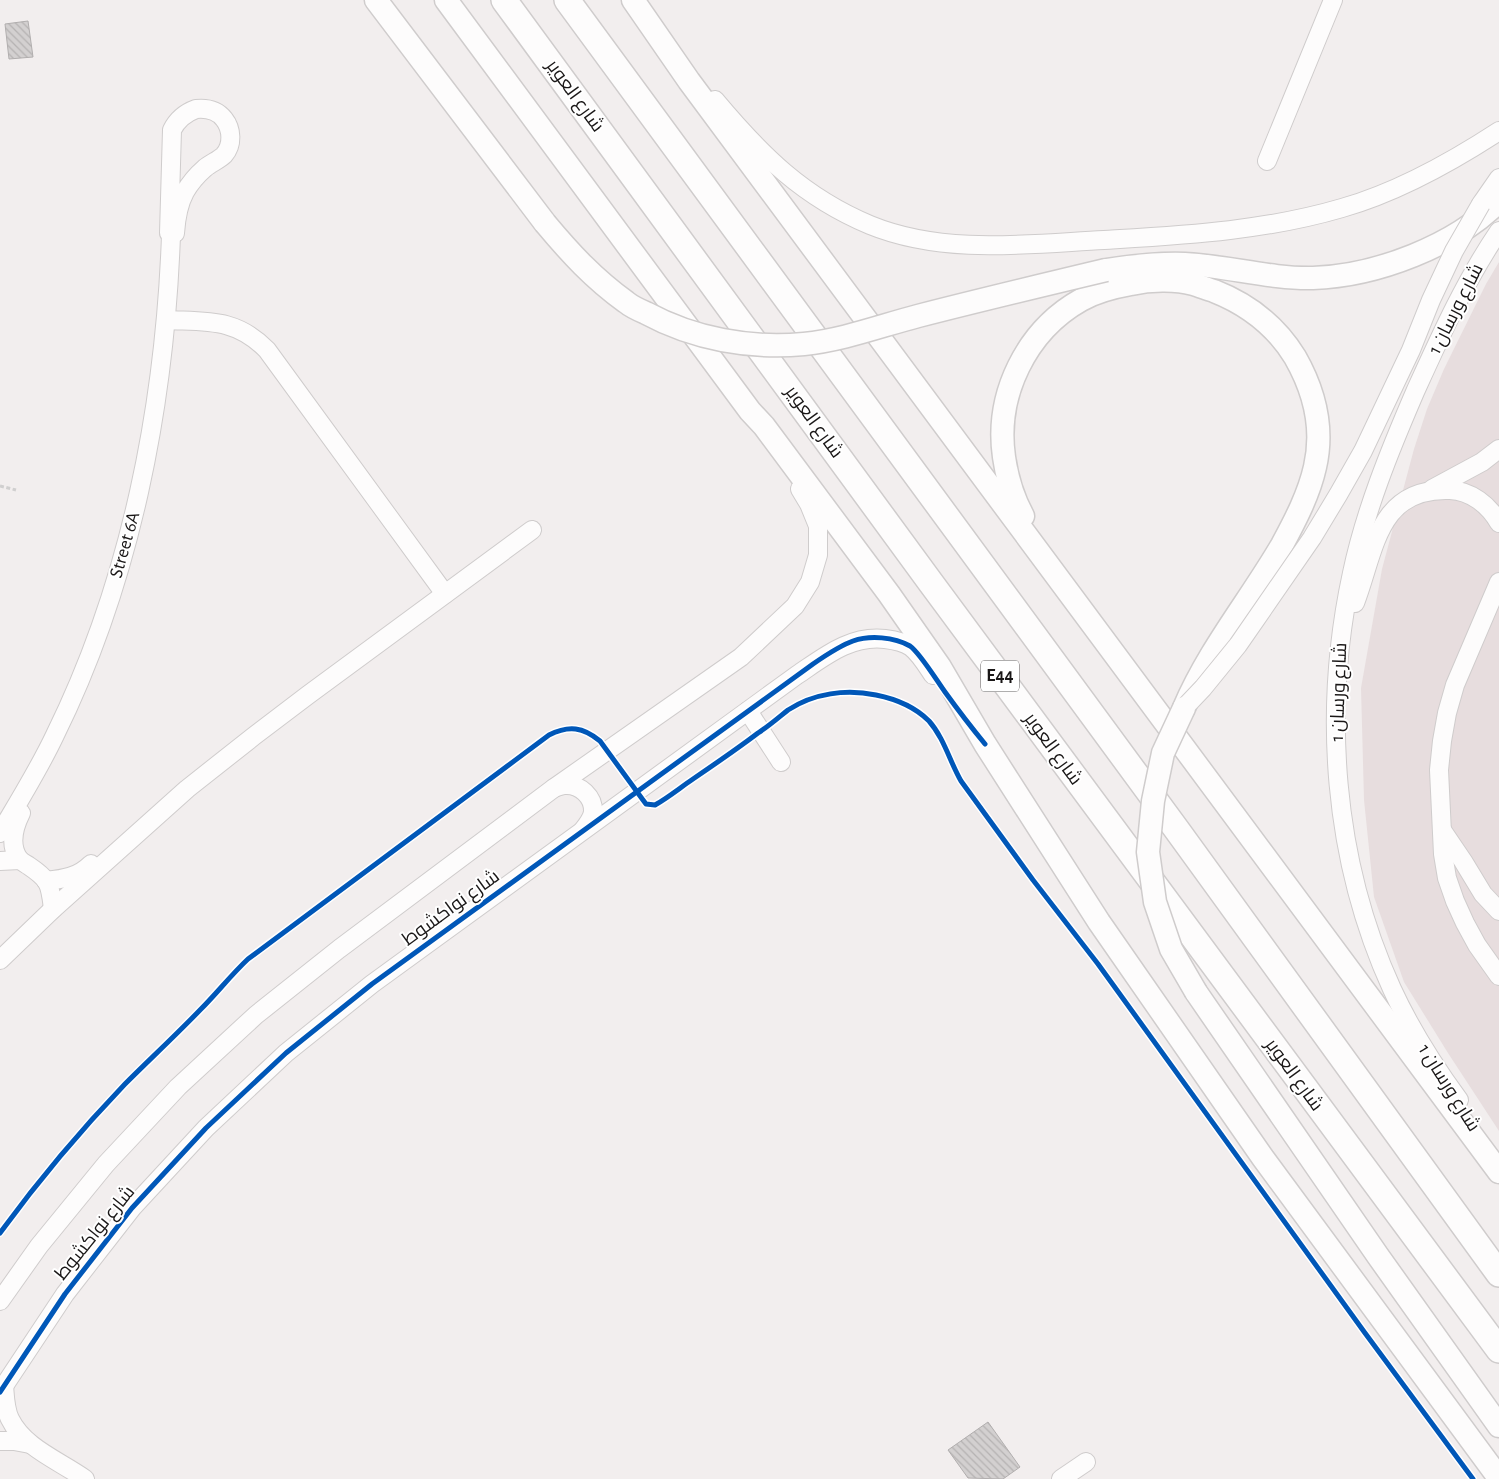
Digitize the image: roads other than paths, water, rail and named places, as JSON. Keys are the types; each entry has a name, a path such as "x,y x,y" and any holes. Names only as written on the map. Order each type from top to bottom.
{"highway":[{"name":"شارع العوير","path":"504,0 949,607 1499,1350"},
{"name":"E44","path":"568,0 1177,830 1499,1274"}],"main road":[{"path":"376,0 572,256 628,304 660,321 695,334 731,342 768,346 805,344 848,336 998,296 1106,270 1141,265 1185,264 1230,268 1277,276 1314,278 1346,274 1377,268 1412,257 1452,238 1490,210 1490,202"},
{"path":"446,0 750,411 764,426 889,594 940,666 985,744 1099,922 1263,1158 1499,1478"},
{"path":"637,6 695,89 1499,1172"},
{"path":"1063,584 1021,512 1007,477 1002,440 1005,404 1017,368 1036,337 1063,311 1082,299 1110,288 1150,280 1191,283 1230,297 1265,320 1287,345 1308,382 1315,402 1319,424 1319,445 1315,469 1302,505 1288,533 1268,569 1205,666 1163,754 1153,801 1148,852 1155,902 1171,949 1196,992 1378,1256 1499,1426"}],"street":[{"path":"1266,161 1333,0"},
{"path":"637,6 740,129 763,154 788,176 814,196 872,226 936,242 968,245 1039,244 1183,236 1222,232 1298,219 1342,208 1386,192 1429,173 1499,131"},
{"name":"Street 6A","path":"0,833 58,729 98,632 124,550 147,458 155,414 167,320 171,235 169,233 172,130 180,118 189,112 202,108 221,116 229,127 228,147 225,154 199,173 188,186 178,210 174,233 171,235"},
{"path":"1184,708 1238,645 1312,538 1338,495 1362,451 1411,350 1431,300 1454,251 1490,202 1499,178"},
{"name":"شارع ورسان 1","path":"1484,1152 1474,1123 1429,1056 1392,989 1360,904 1342,815 1337,770 1336,694 1341,632 1352,572 1360,542 1395,442 1425,371 1450,319 1472,276 1499,231"},
{"path":"167,320 223,323 241,330 260,342 274,358 445,594"},
{"name":"شارع نواكشوط","path":"0,1301 39,1246 106,1164 178,1087 256,1015 338,948 554,788 741,657 795,606 810,582 818,554 818,526 810,504 766,440 750,411"},
{"path":"1341,632 1356,601 1370,554 1383,526 1399,505 1408,498 1429,490 1482,462 1499,449"},
{"path":"1429,490 1452,490 1475,497 1488,508 1499,523"},
{"path":"0,960 53,909 187,790 254,736 532,530"},
{"path":"1499,582 1455,685 1447,712 1439,770 1443,854 1447,878 1455,901 1477,945 1499,976"},
{"name":"شارع نواكشوط","path":"2,1389 65,1294 132,1208 206,1128 286,1053 372,984 748,711 837,649 855,640 875,638 893,640 910,647 985,744"},
{"path":"748,711 781,762"},
{"path":"20,860 14,843 15,826 30,794 35,773"},
{"path":"554,788 566,785 576,786 586,792 592,802 593,812 589,823 581,832"},
{"path":"1442,830 1483,894 1499,911"},
{"path":"46,881 73,876 87,868 105,849 120,842 128,842"},
{"path":"0,861 20,860 31,867 46,881 53,909"},
{"path":"2,1389 9,1418 18,1433 30,1444 85,1479"},
{"path":"0,1441 30,1444"},
{"path":"1061,1479 1086,1462"}]}
